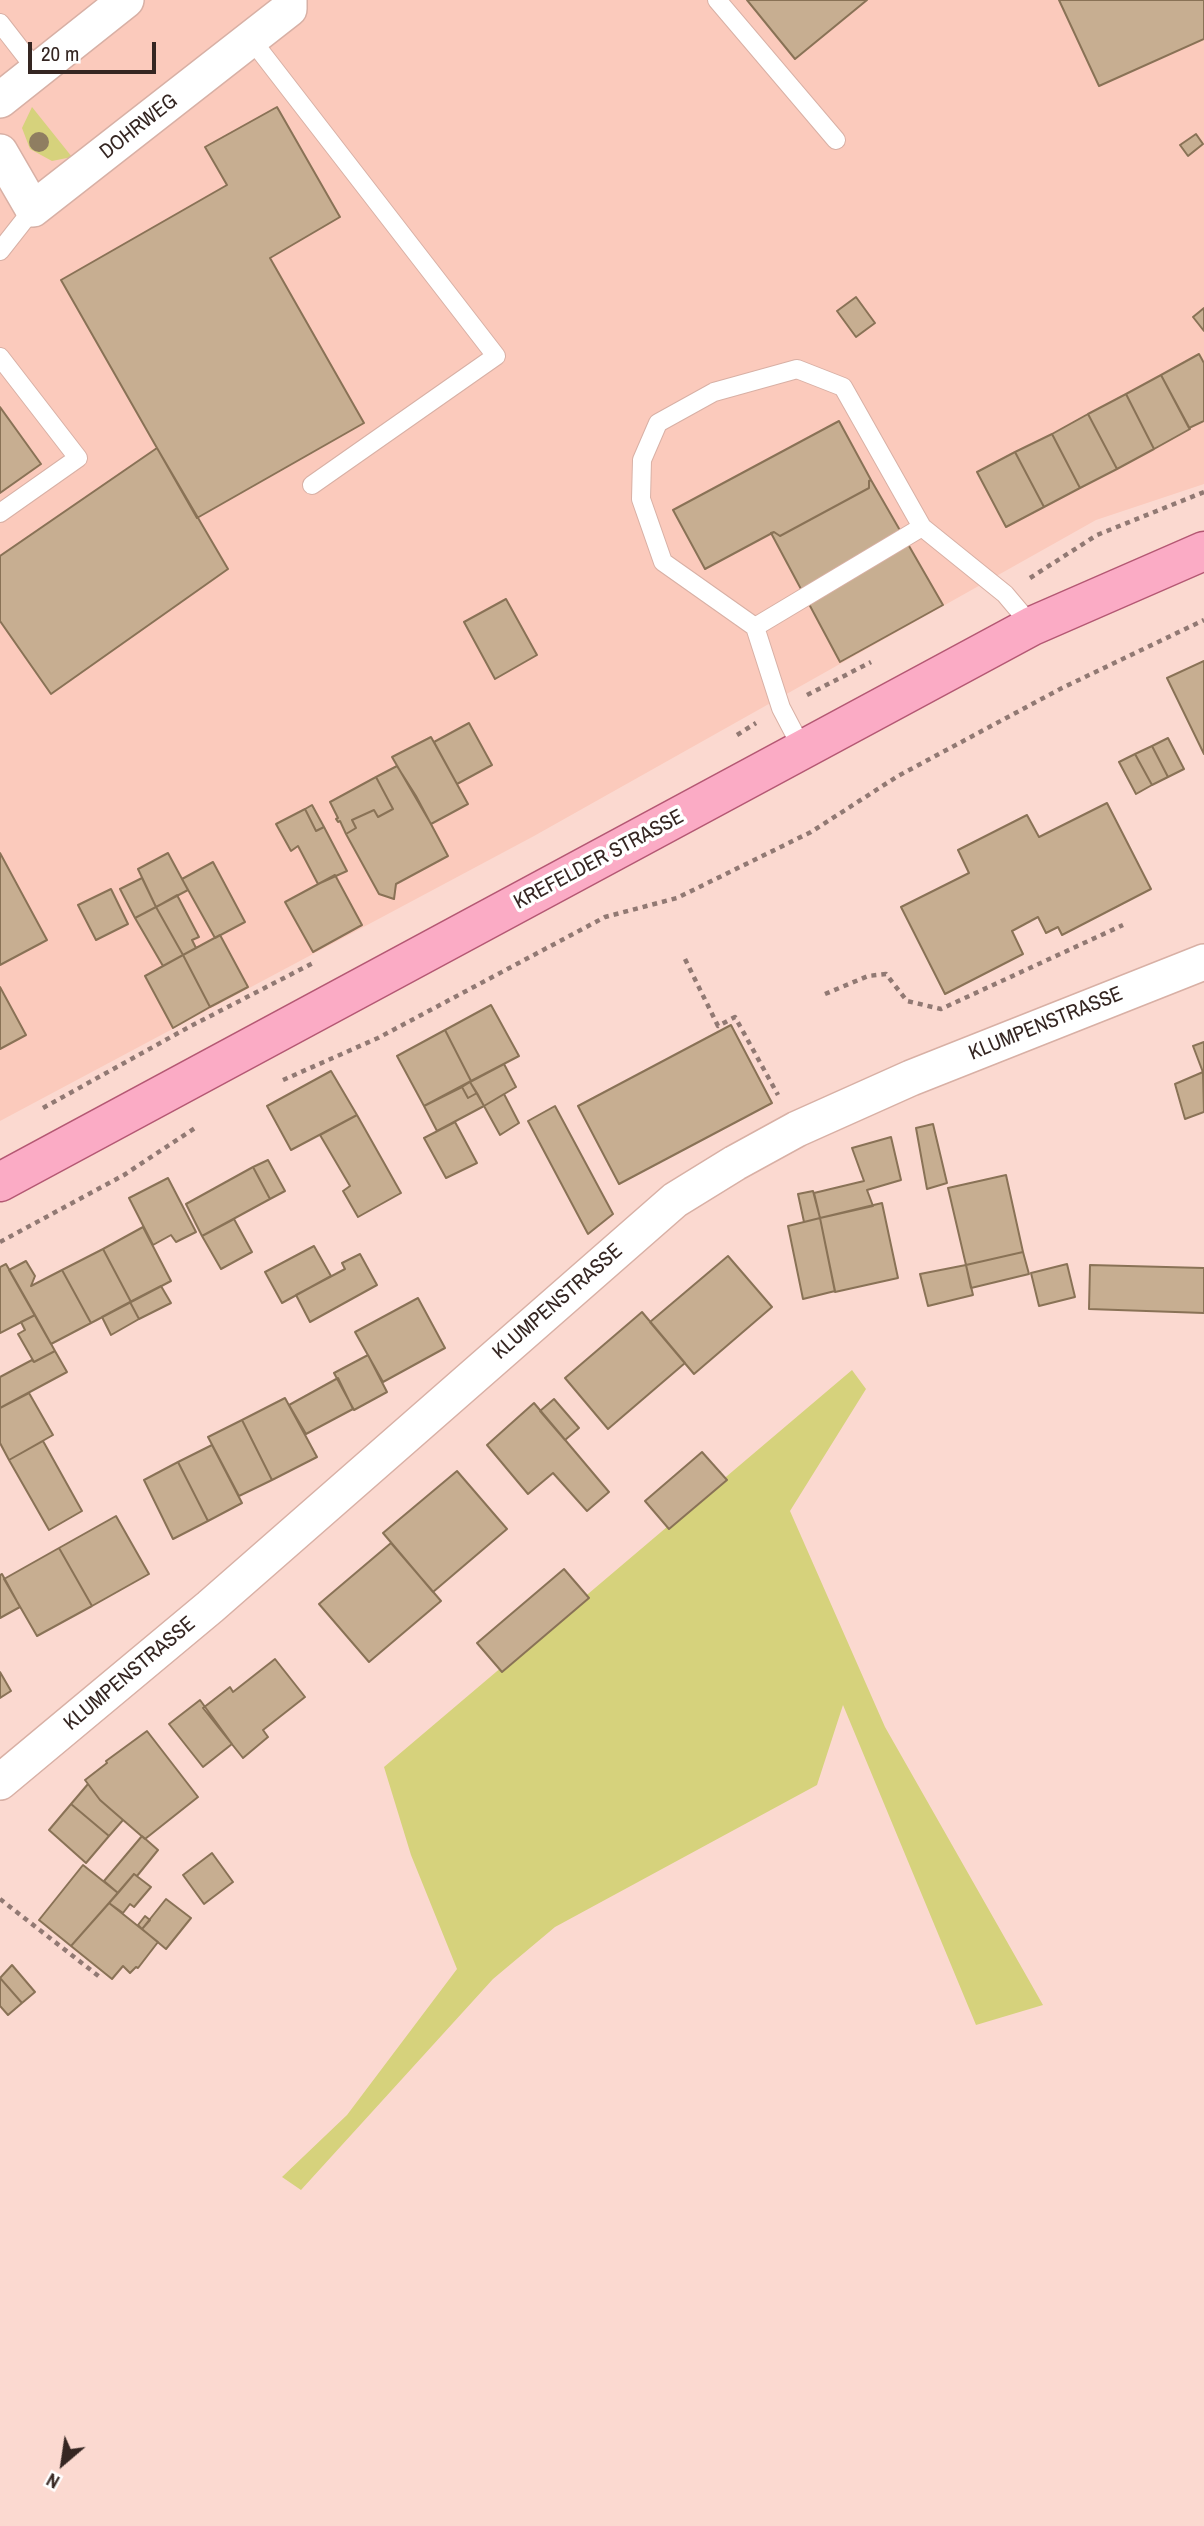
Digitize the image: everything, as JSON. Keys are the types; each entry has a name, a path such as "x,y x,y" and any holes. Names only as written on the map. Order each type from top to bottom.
{"main road":[{"name":"KREFELDER STRASSE","path":"0,1182 1032,626 1204,551"}],"street":[{"path":"0,100 126,0"},
{"name":"DOHRWEG","path":"33,209 289,9 289,0"},
{"path":"0,152 33,209"},
{"name":"KLUMPENSTRASSE","path":"0,1782 210,1608 675,1200 797,1129 911,1078 1204,962"}],"lane":[{"path":"717,0 836,140"},
{"path":"0,23 38,72"},
{"path":"251,39 496,356 312,485"},
{"path":"0,251 33,209"},
{"path":"0,357 78,458 0,513"},
{"path":"803,750 780,708 755,627 663,562 640,499 642,460 658,423 714,392 797,369 843,387 922,527 1005,594 1032,626"},
{"path":"755,627 922,527"}],"path":[{"path":"282,1080 379,1038 605,917 677,898 811,832 898,776 1062,688 1204,620"},
{"path":"825,994 868,976 886,974 907,1001 941,1009 1123,925"},
{"path":"685,959 718,1026 735,1017 783,1106"},
{"path":"0,1242 124,1175 201,1124"},
{"path":"0,1899 100,1978"}],"shaded area":[{"path":"0,0 1204,0 1204,484 1096,520 534,836 0,1121"},
{"path":"32,107 72,157 52,161 30,149 22,128"},
{"path":"852,1370 866,1389 790,1511 885,1727 1043,2005 976,2025 843,1705 817,1785 555,1927 493,1979 301,2190 282,2177 347,2115 457,1969 411,1855 384,1767"}],"building":[{"path":"747,0 867,0 795,59"},
{"path":"1059,0 1204,0 1204,39 1099,86"},
{"path":"277,107 340,217 270,258 364,423 197,518 61,280 227,185 205,147"},
{"path":"1196,134 1203,144 1188,156 1180,145"},
{"path":"856,297 875,323 856,337 837,311"},
{"path":"1204,308 1204,331 1193,317"},
{"path":"1199,354 1204,363 1204,421 1189,428 1161,375"},
{"path":"1161,375 1190,429 1154,449 1126,394"},
{"path":"1126,394 1154,449 1117,469 1088,414"},
{"path":"0,407 41,464 0,493"},
{"path":"1088,414 1117,469 1080,488 1052,434"},
{"path":"839,421 871,480 869,488 780,536 774,532 705,569 673,510"},
{"path":"1052,434 1080,488 1044,507 1015,452"},
{"path":"157,448 228,569 51,694 0,621 0,556"},
{"path":"1015,452 1044,507 1006,527 977,472"},
{"path":"871,480 943,605 840,662 771,533 780,536 869,488"},
{"path":"506,599 537,655 495,679 464,622"},
{"path":"1204,661 1204,754 1167,678"},
{"path":"469,723 492,765 457,784 434,742"},
{"path":"431,737 468,804 431,824 392,757"},
{"path":"1168,738 1184,769 1168,777 1152,746"},
{"path":"1152,746 1168,777 1152,785 1135,754"},
{"path":"1135,754 1152,785 1136,794 1119,762"},
{"path":"397,766 448,856 396,884 394,899 379,894 346,834 356,828 352,820 374,810 378,817 393,809 376,777"},
{"path":"376,777 393,809 378,817 374,810 352,820 356,828 346,834 340,821 336,819 338,818 330,802"},
{"path":"1107,803 1151,889 1062,935 1058,927 1046,933 1038,917 1012,931 1023,954 945,994 901,907 969,873 958,850 1027,815 1039,837"},
{"path":"312,805 324,827 316,831 305,809"},
{"path":"305,809 316,831 324,827 347,871 318,884 298,846 291,851 276,824"},
{"path":"0,853 47,940 0,965"},
{"path":"168,853 188,890 156,907 138,869"},
{"path":"213,862 245,922 215,938 182,879"},
{"path":"335,875 362,925 313,952 285,902"},
{"path":"142,878 156,907 135,918 120,889"},
{"path":"111,889 128,924 96,940 78,905"},
{"path":"177,895 199,937 192,940 196,948 183,955 156,907"},
{"path":"156,907 183,955 163,966 135,918"},
{"path":"220,935 248,987 210,1007 183,955"},
{"path":"183,955 210,1007 173,1028 145,976"},
{"path":"0,987 26,1035 0,1049"},
{"path":"491,1005 519,1056 471,1081 445,1030"},
{"path":"731,1025 772,1103 619,1184 578,1106"},
{"path":"445,1030 471,1081 424,1106 397,1056"},
{"path":"1204,1042 1204,1075 1193,1046"},
{"path":"504,1064 516,1087 484,1106 470,1082"},
{"path":"331,1071 357,1115 291,1150 267,1106"},
{"path":"1203,1072 1204,1112 1185,1119 1175,1084"},
{"path":"470,1082 477,1093 468,1098 462,1087"},
{"path":"462,1087 468,1098 477,1093 484,1106 437,1131 424,1106"},
{"path":"504,1094 519,1123 500,1135 484,1106"},
{"path":"555,1106 613,1214 588,1234 528,1121"},
{"path":"357,1115 401,1193 358,1217 343,1191 350,1186 320,1135"},
{"path":"455,1122 477,1163 446,1178 424,1138"},
{"path":"933,1124 947,1183 927,1189 916,1128"},
{"path":"891,1137 901,1180 867,1190 873,1206 820,1218 814,1193 864,1181 852,1148"},
{"path":"268,1160 285,1191 270,1199 253,1167"},
{"path":"253,1167 270,1199 202,1236 186,1204"},
{"path":"1006,1175 1023,1252 966,1265 948,1188"},
{"path":"168,1178 196,1232 176,1242 171,1235 153,1245 129,1198"},
{"path":"813,1191 820,1218 804,1222 798,1194"},
{"path":"882,1203 898,1278 835,1292 820,1218"},
{"path":"820,1218 835,1291 803,1299 788,1226"},
{"path":"234,1219 252,1252 221,1269 202,1236"},
{"path":"143,1227 171,1281 131,1302 103,1249"},
{"path":"314,1246 331,1276 282,1303 265,1272"},
{"path":"103,1249 131,1302 91,1323 62,1270"},
{"path":"1023,1252 1029,1274 971,1288 966,1265"},
{"path":"360,1254 377,1285 310,1322 296,1295 345,1269 342,1263"},
{"path":"728,1256 772,1307 694,1374 650,1322"},
{"path":"26,1261 35,1276 31,1286 62,1270 91,1323 51,1344 9,1270"},
{"path":"6,1264 35,1315 0,1333 0,1267"},
{"path":"1067,1264 1075,1297 1039,1306 1031,1273"},
{"path":"966,1265 973,1295 928,1306 920,1274"},
{"path":"1090,1265 1204,1268 1204,1313 1089,1309"},
{"path":"161,1286 171,1303 139,1319 130,1302"},
{"path":"418,1298 445,1348 383,1382 355,1332"},
{"path":"130,1302 139,1319 111,1335 102,1317"},
{"path":"642,1312 685,1363 608,1429 565,1378"},
{"path":"35,1315 55,1351 34,1362 18,1334 25,1330 21,1322"},
{"path":"55,1351 67,1372 0,1408 0,1377"},
{"path":"368,1355 387,1392 354,1410 334,1373"},
{"path":"338,1378 353,1409 306,1434 289,1405"},
{"path":"29,1393 53,1435 9,1460 0,1443 0,1408"},
{"path":"285,1398 317,1457 272,1480 242,1420"},
{"path":"554,1399 579,1428 565,1440 540,1411"},
{"path":"534,1403 609,1492 587,1511 553,1473 528,1494 487,1445"},
{"path":"242,1420 272,1480 239,1496 208,1437"},
{"path":"43,1441 82,1511 49,1530 9,1460"},
{"path":"212,1445 242,1503 208,1521 178,1462"},
{"path":"702,1452 727,1480 669,1529 645,1501"},
{"path":"178,1462 208,1521 173,1539 144,1480"},
{"path":"457,1471 507,1529 433,1592 383,1533"},
{"path":"116,1516 149,1574 92,1606 59,1548"},
{"path":"391,1543 441,1601 369,1662 319,1604"},
{"path":"59,1548 92,1606 37,1636 4,1579"},
{"path":"564,1569 589,1598 502,1672 477,1643"},
{"path":"2,1574 20,1607 0,1618 0,1575"},
{"path":"275,1659 305,1697 263,1730 268,1737 243,1758 203,1708 230,1687 233,1692"},
{"path":"0,1672 11,1691 0,1698"},
{"path":"200,1700 232,1744 203,1767 169,1724"},
{"path":"147,1731 198,1797 145,1839 100,1800 85,1780"},
{"path":"88,1784 100,1800 123,1820 109,1836 71,1804"},
{"path":"71,1804 109,1836 86,1863 49,1830"},
{"path":"142,1836 158,1850 137,1876 134,1874 118,1893 104,1881"},
{"path":"212,1853 233,1882 204,1904 183,1875"},
{"path":"83,1865 118,1893 71,1946 39,1920"},
{"path":"134,1874 151,1887 134,1907 130,1904 123,1913 109,1903"},
{"path":"166,1899 191,1918 166,1949 142,1929"},
{"path":"109,1903 158,1942 138,1968 130,1973 123,1966 112,1979 71,1946"},
{"path":"145,1916 150,1920 142,1929 138,1925"},
{"path":"12,1965 35,1992 22,2003 0,1978"},
{"path":"0,1978 22,2003 8,2015 0,2006"}]}
